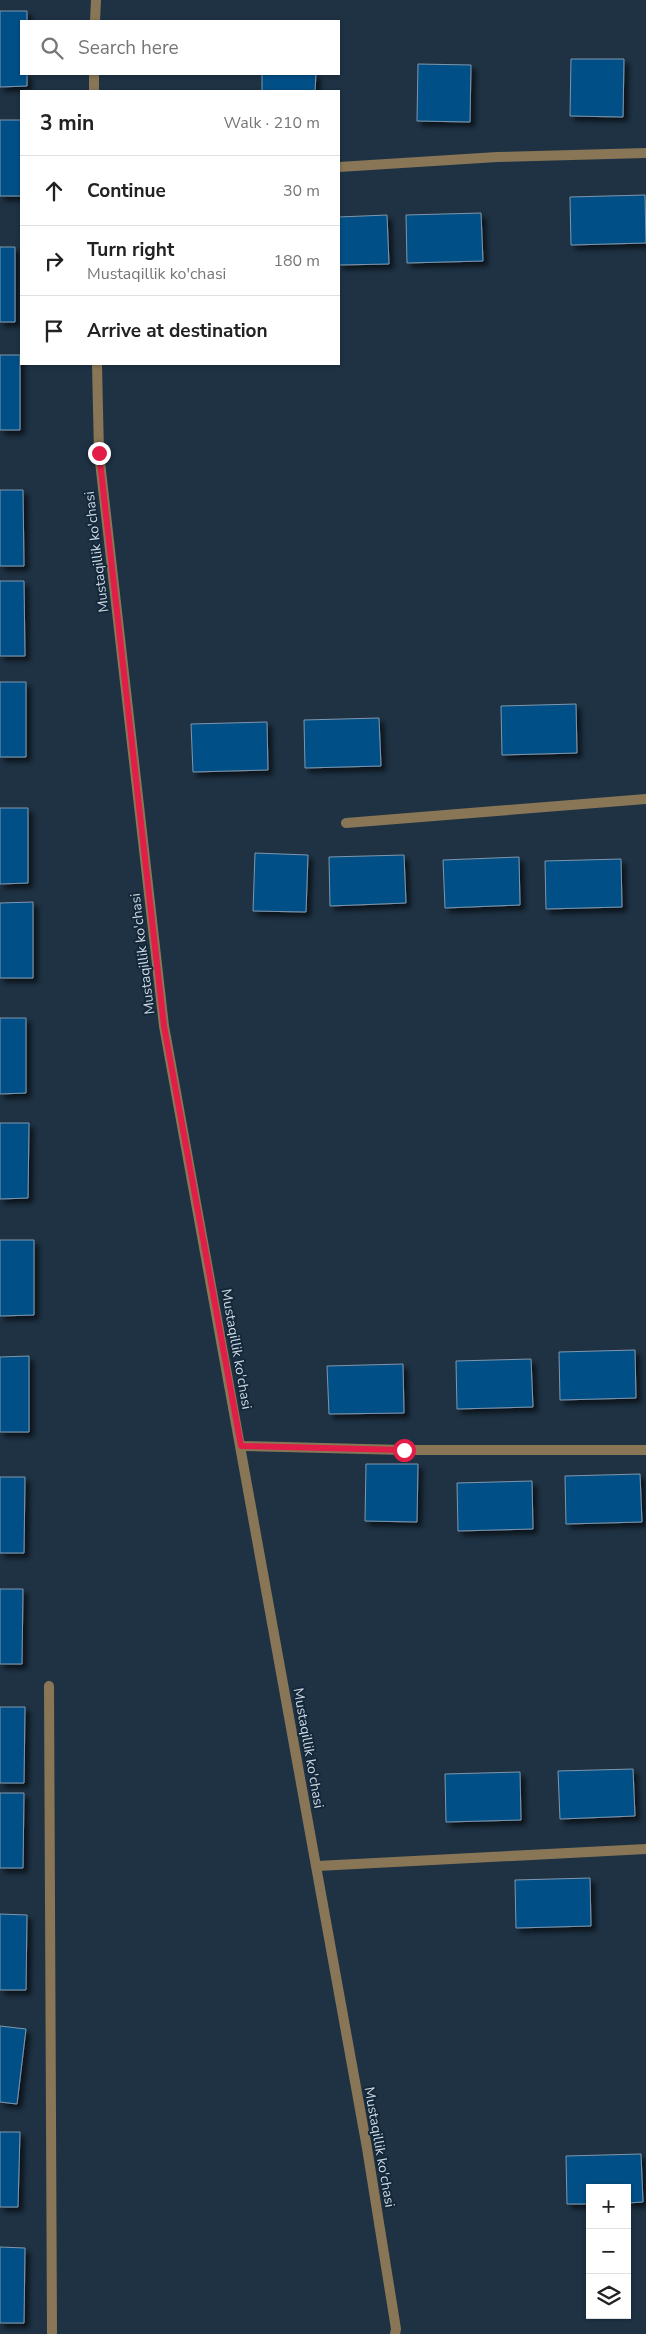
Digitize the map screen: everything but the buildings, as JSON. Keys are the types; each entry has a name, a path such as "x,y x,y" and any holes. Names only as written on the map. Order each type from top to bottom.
{"street":[{"path":"95,20 96,0"},
{"path":"94,75 94,90"},
{"path":"340,167 497,156 646,153"},
{"name":"Mustaqillik ko'chasi","path":"97,365 99,453 164,1026 369,2158 396,2328 395,2334"},
{"path":"346,823 646,798"},
{"path":"241,1446 404,1450 646,1450"},
{"path":"49,1686 52,2334"},
{"path":"317,1866 646,1849"}],"route":[{"path":"99,453 164,1026 241,1446 404,1450"}]}
